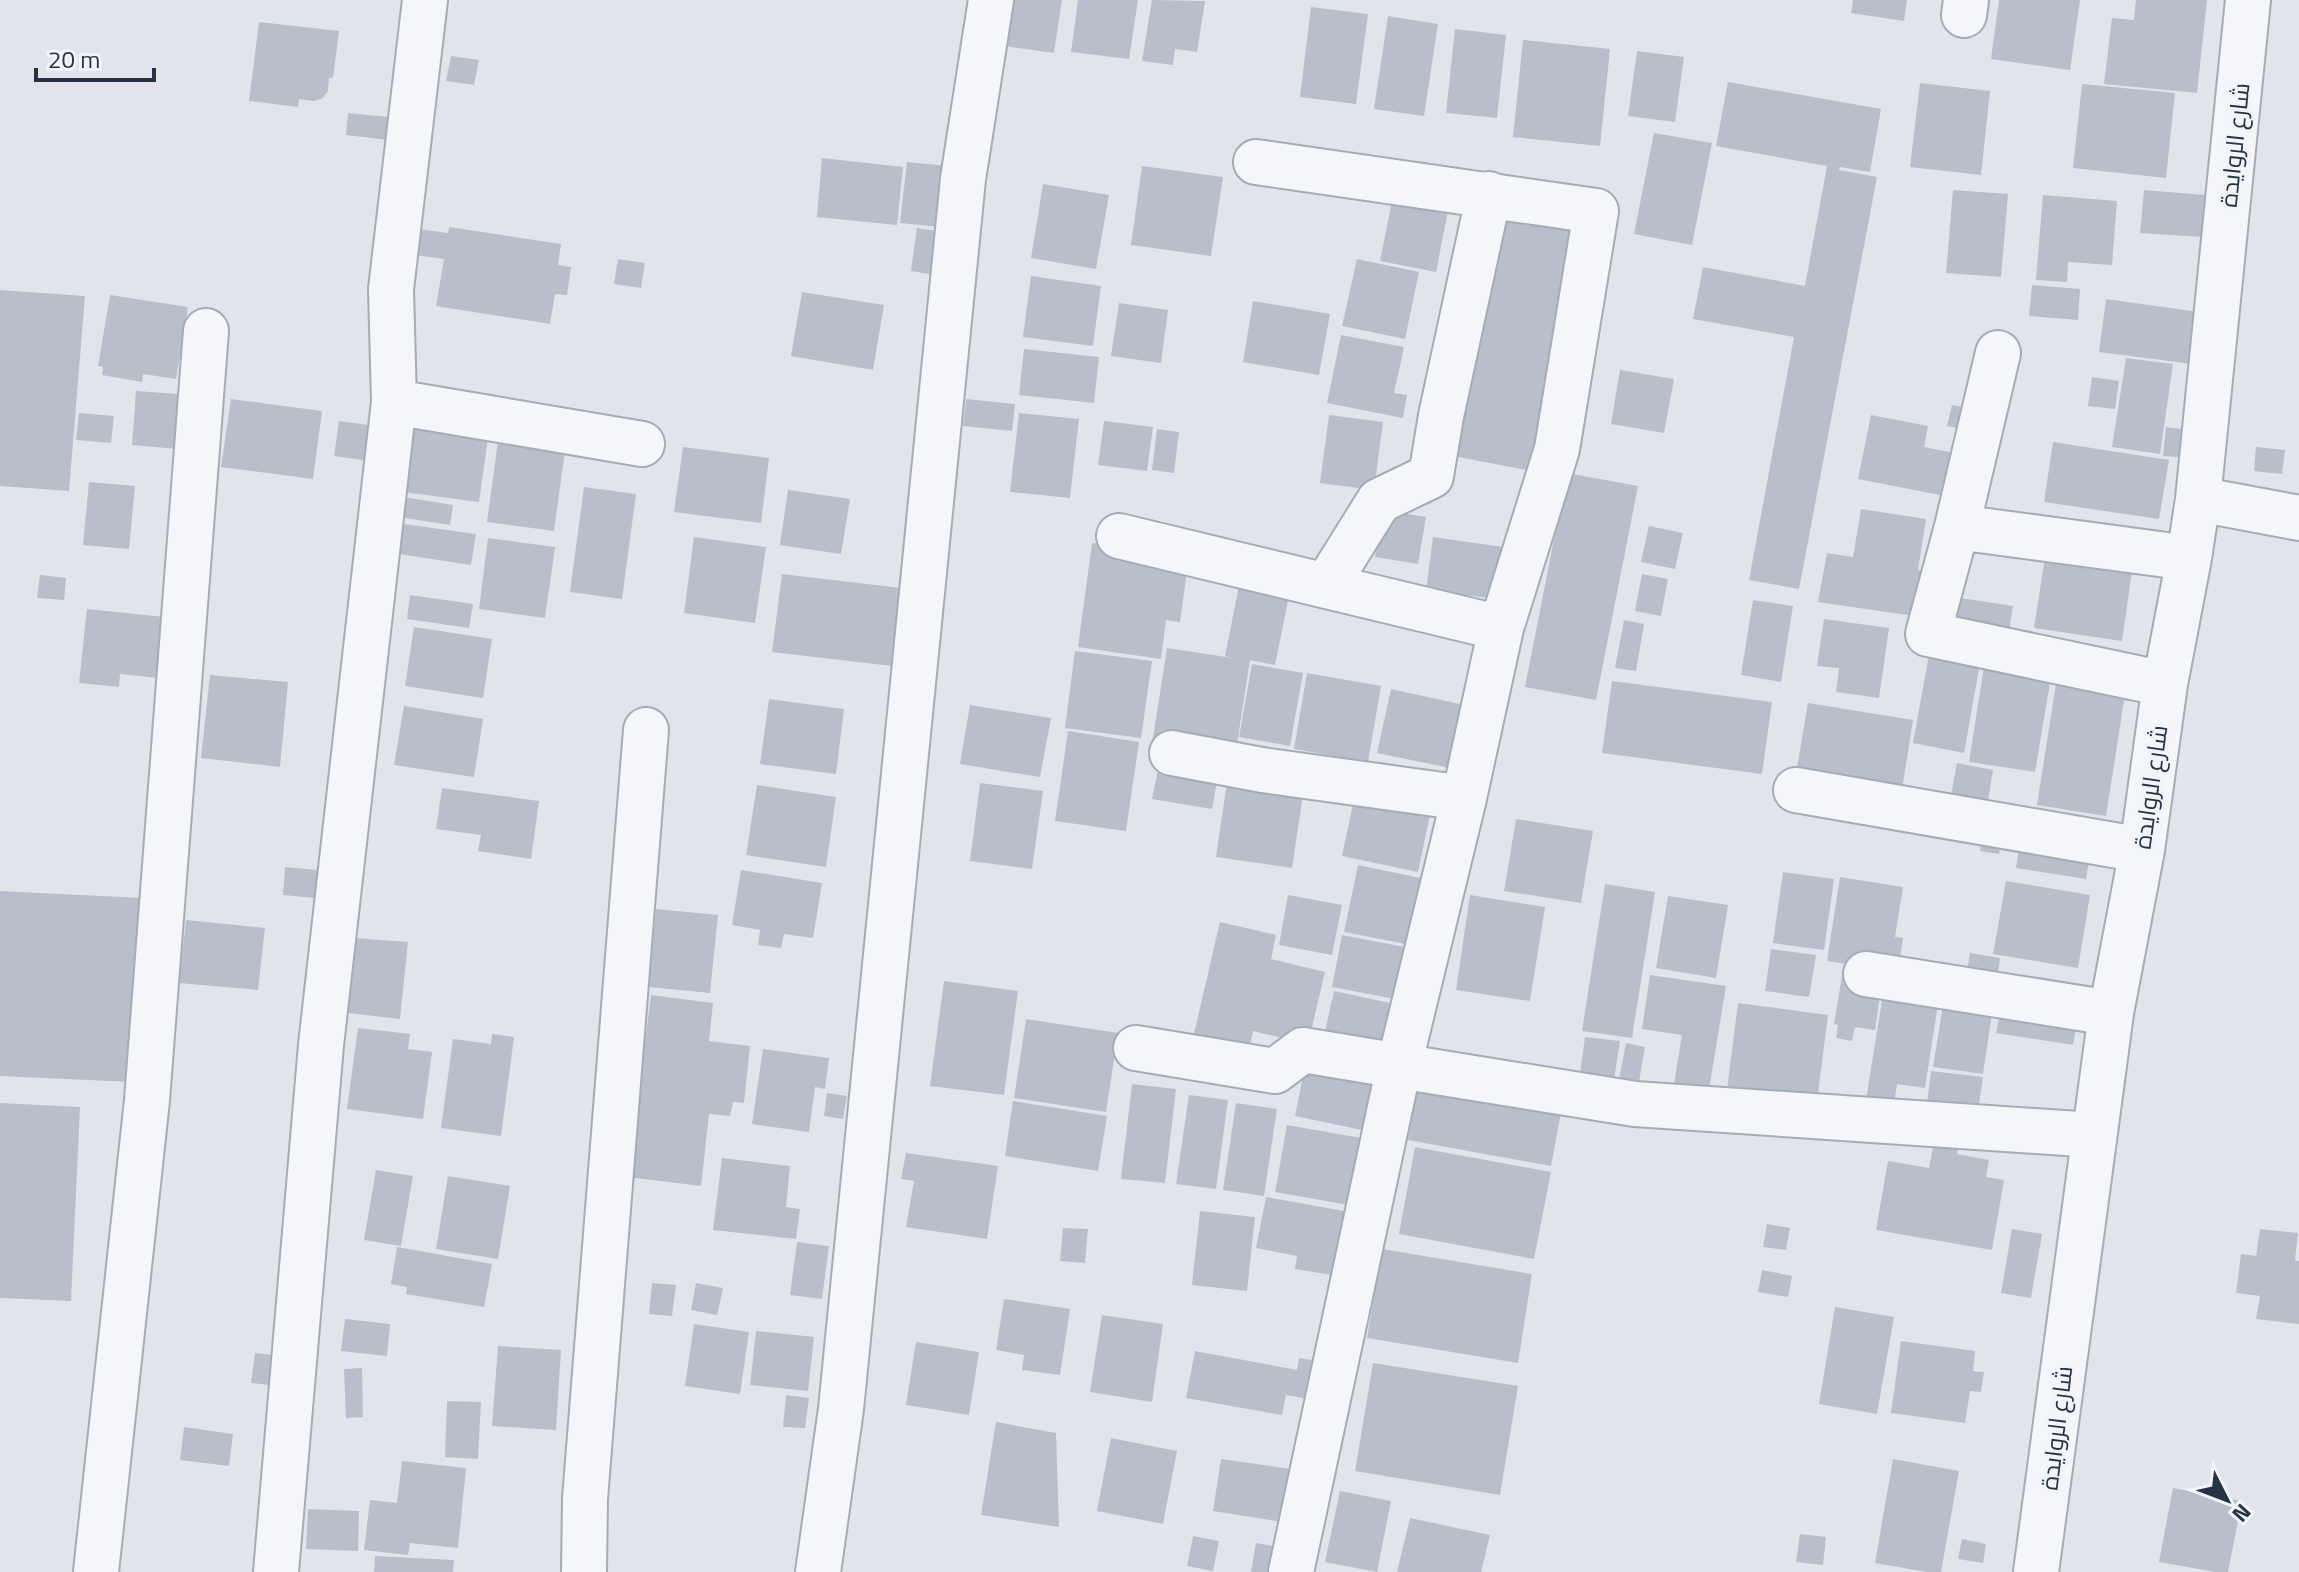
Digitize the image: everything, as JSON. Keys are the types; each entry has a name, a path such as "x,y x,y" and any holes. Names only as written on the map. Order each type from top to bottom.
{"street":[{"path":"276,1572 321,1045 394,402 391,289 425,0"},
{"path":"818,1572 841,1409 963,179 991,0"},
{"name":"شارع الروايدة","path":"2046,1570 2094,1135 2111,1013 2142,850 2165,684 2198,499 2248,0"},
{"path":"1256,162 1596,211 1557,449 1501,628 1464,798 1399,1066 1291,1572"},
{"path":"1326,586 1379,501 1431,476 1489,194"},
{"path":"96,1572 147,1100 206,331"},
{"path":"1998,353 1928,634 2165,684"},
{"path":"394,402 642,444"},
{"path":"2198,499 2299,518"},
{"path":"1957,527 2189,558"},
{"path":"1119,536 1501,628"},
{"path":"584,1572 585,1499 646,730"},
{"path":"1172,753 1262,770 1464,798"},
{"path":"1796,790 2142,850"},
{"path":"1866,974 2111,1013"},
{"path":"1136,1048 1275,1071 1303,1050 1635,1104 2094,1135"}],"building":[{"path":"1003,0 1062,0 1054,53 997,45"},
{"path":"1078,0 1138,0 1129,59 1071,52"},
{"path":"1152,0 1205,1 1197,52 1175,49 1173,65 1142,61"},
{"path":"1853,0 1907,0 1904,21 1851,13"},
{"path":"1999,0 2080,0 2070,70 1991,59"},
{"path":"2136,0 2207,0 2197,93 2104,84 2112,18 2134,20"},
{"path":"1311,7 1368,14 1356,104 1300,97"},
{"path":"1388,16 1438,24 1424,116 1374,109"},
{"path":"259,22 339,31 333,78 329,78 328,91 322,99 299,99 298,107 249,101"},
{"path":"1455,29 1506,35 1497,118 1446,113"},
{"path":"1523,40 1610,49 1600,146 1513,137"},
{"path":"1637,51 1684,57 1675,122 1628,116"},
{"path":"451,56 479,60 474,85 446,81"},
{"path":"1728,82 1881,109 1870,172 1840,167 1839,170 1877,177 1799,589 1749,580 1794,337 1693,319 1703,267 1805,286 1827,166 1716,146"},
{"path":"1920,83 1990,91 1981,175 1910,167"},
{"path":"2082,84 2175,93 2166,178 2073,168"},
{"path":"348,113 399,118 397,141 346,135"},
{"path":"1654,133 1712,143 1692,245 1634,234"},
{"path":"822,158 903,167 897,225 817,217"},
{"path":"907,162 948,166 941,227 900,223"},
{"path":"1142,166 1223,177 1211,256 1131,245"},
{"path":"1043,184 1109,195 1096,269 1031,258"},
{"path":"1395,186 1451,196 1436,272 1380,261"},
{"path":"1953,190 2008,194 2001,277 1946,273"},
{"path":"2144,190 2205,195 2202,237 2140,233"},
{"path":"2043,195 2117,201 2112,265 2068,262 2067,282 2036,280"},
{"path":"1496,209 1584,225 1536,472 1448,455"},
{"path":"449,227 561,244 558,265 571,267 567,295 555,294 550,324 436,306 444,259 415,255 418,229 448,233"},
{"path":"917,228 942,232 935,275 911,271"},
{"path":"618,259 645,263 641,288 614,284"},
{"path":"1357,259 1419,272 1405,339 1342,326"},
{"path":"1031,276 1101,286 1093,346 1023,337"},
{"path":"2032,285 2080,289 2078,320 2029,316"},
{"path":"0,290 85,296 69,491 0,486"},
{"path":"802,292 884,305 873,370 791,356"},
{"path":"110,295 188,307 176,379 143,374 142,382 102,375 103,367 98,366"},
{"path":"2106,299 2199,312 2192,364 2099,352"},
{"path":"1253,301 1330,314 1319,375 1243,362"},
{"path":"1119,303 1168,310 1161,363 1111,356"},
{"path":"1341,335 1404,347 1394,393 1407,395 1403,418 1327,403"},
{"path":"1024,349 1099,357 1094,403 1019,395"},
{"path":"2126,358 2173,364 2160,454 2112,447"},
{"path":"1620,370 1674,379 1664,433 1611,424"},
{"path":"2092,377 2119,381 2115,409 2088,406"},
{"path":"136,391 192,395 188,450 132,445"},
{"path":"231,399 322,411 313,479 221,467"},
{"path":"966,399 1015,404 1012,431 963,426"},
{"path":"1952,405 1977,410 1973,431 1947,426"},
{"path":"79,413 114,416 111,443 76,440"},
{"path":"1019,413 1079,419 1070,498 1010,492"},
{"path":"1329,415 1383,422 1374,490 1320,483"},
{"path":"1871,415 1928,426 1924,447 1954,453 1945,496 1858,479"},
{"path":"339,421 375,426 370,461 334,456"},
{"path":"1104,421 1153,427 1147,471 1098,465"},
{"path":"2166,427 2182,429 2179,457 2163,456"},
{"path":"412,428 488,438 479,502 403,492"},
{"path":"1157,429 1179,432 1174,473 1152,470"},
{"path":"499,434 566,443 554,531 487,522"},
{"path":"2053,442 2169,460 2159,519 2044,502"},
{"path":"683,447 769,458 761,523 674,512"},
{"path":"2256,447 2285,450 2282,474 2254,471"},
{"path":"1567,473 1638,486 1596,700 1525,687"},
{"path":"89,482 135,486 129,549 83,545"},
{"path":"584,487 636,494 622,599 570,592"},
{"path":"788,490 850,499 841,554 780,545"},
{"path":"403,497 453,505 450,525 399,517"},
{"path":"1861,509 1926,519 1918,570 1928,571 1921,617 1818,602 1827,553 1853,557"},
{"path":"1383,510 1426,517 1418,564 1375,557"},
{"path":"404,524 476,534 471,565 399,554"},
{"path":"1649,526 1683,533 1675,569 1641,562"},
{"path":"694,537 766,547 755,623 684,613"},
{"path":"1433,537 1503,547 1496,599 1426,590"},
{"path":"488,538 555,547 545,618 479,609"},
{"path":"1092,543 1189,556 1180,622 1166,620 1161,659 1078,647"},
{"path":"2046,551 2133,564 2122,641 2034,628"},
{"path":"782,574 901,588 892,666 772,652"},
{"path":"1642,574 1668,579 1661,616 1635,611"},
{"path":"40,575 66,578 64,600 37,598"},
{"path":"1241,576 1291,586 1275,665 1250,660 1235,757 1152,744 1167,648 1233,658 1225,656"},
{"path":"410,595 473,604 469,628 407,619"},
{"path":"1960,598 2013,606 2007,644 1954,636"},
{"path":"1753,600 1793,606 1781,682 1741,675"},
{"path":"87,609 165,617 158,678 120,674 119,687 79,683"},
{"path":"1824,619 1889,628 1879,698 1836,692 1839,668 1817,666"},
{"path":"1624,620 1644,624 1636,671 1615,668"},
{"path":"414,627 492,639 483,698 405,686"},
{"path":"1930,649 1981,658 1964,753 1913,743"},
{"path":"1075,651 1152,661 1141,738 1065,728"},
{"path":"1985,660 2052,671 2035,772 1969,762"},
{"path":"1252,664 1303,673 1290,746 1239,737"},
{"path":"1307,673 1381,686 1368,762 1294,749"},
{"path":"210,675 288,682 280,767 201,758"},
{"path":"1612,681 1772,702 1762,774 1602,753"},
{"path":"2056,684 2125,694 2106,816 2037,805"},
{"path":"1391,689 1469,706 1455,769 1377,753"},
{"path":"769,699 844,709 836,774 760,764"},
{"path":"1808,703 1913,720 1901,796 1795,780"},
{"path":"970,705 1051,718 1040,777 960,764"},
{"path":"404,706 483,719 474,777 394,765"},
{"path":"1068,731 1139,742 1126,831 1055,821"},
{"path":"1957,763 1993,770 1987,807 1950,800"},
{"path":"1159,765 1218,776 1212,809 1152,799"},
{"path":"1228,776 1304,788 1292,868 1216,857"},
{"path":"980,783 1043,791 1032,869 970,861"},
{"path":"757,785 836,797 826,867 746,855"},
{"path":"442,788 539,801 531,859 478,851 481,835 436,829"},
{"path":"1356,790 1432,805 1418,872 1342,856"},
{"path":"2024,815 2095,826 2086,879 2016,868"},
{"path":"1516,819 1593,831 1581,903 1504,891"},
{"path":"1984,826 2004,829 1999,854 1980,851"},
{"path":"1358,865 1430,880 1416,946 1344,932"},
{"path":"285,867 328,871 326,899 283,895"},
{"path":"741,870 822,883 813,938 784,934 781,948 758,945 760,930 732,925"},
{"path":"1783,872 1834,879 1824,950 1773,943"},
{"path":"1840,877 1903,887 1895,937 1903,938 1898,972 1827,961"},
{"path":"2006,881 2090,895 2078,968 1993,954"},
{"path":"1605,884 1655,892 1632,1038 1582,1031"},
{"path":"0,891 142,898 133,1082 0,1076"},
{"path":"1288,895 1342,905 1332,955 1279,945"},
{"path":"1470,895 1545,907 1530,1001 1456,990"},
{"path":"1668,896 1728,905 1716,978 1656,968"},
{"path":"656,909 718,915 710,993 649,987"},
{"path":"186,920 265,928 258,990 179,983"},
{"path":"1220,922 1276,935 1271,959 1325,972 1308,1044 1253,1031 1249,1050 1193,1038"},
{"path":"1342,935 1415,949 1405,1001 1332,987"},
{"path":"355,938 408,942 400,1019 348,1013"},
{"path":"1771,949 1816,955 1809,997 1765,991"},
{"path":"1970,953 2000,958 1996,989 1965,984"},
{"path":"1650,975 1726,986 1707,1102 1672,1096 1682,1035 1642,1029"},
{"path":"1842,976 1882,982 1875,1030 1855,1027 1852,1041 1836,1038 1838,1025 1834,1024"},
{"path":"944,981 1018,991 1004,1095 930,1086"},
{"path":"1885,982 1940,991 1925,1088 1897,1084 1893,1110 1865,1106"},
{"path":"1334,991 1395,1004 1384,1058 1322,1045"},
{"path":"1945,993 1994,1000 1983,1074 1933,1067"},
{"path":"651,995 713,1003 709,1041 750,1046 744,1103 733,1102 730,1116 709,1114 701,1186 628,1177"},
{"path":"2002,999 2079,1010 2073,1045 1996,1033"},
{"path":"1738,1003 1828,1015 1817,1101 1727,1090"},
{"path":"1026,1019 1118,1033 1106,1112 1014,1098"},
{"path":"358,1028 410,1034 408,1049 432,1052 423,1119 347,1109"},
{"path":"492,1034 514,1037 501,1136 441,1128 453,1039 491,1044"},
{"path":"1585,1037 1620,1041 1614,1079 1580,1074"},
{"path":"1626,1043 1645,1047 1639,1082 1619,1079"},
{"path":"763,1049 829,1058 825,1089 815,1087 809,1132 752,1124"},
{"path":"1307,1056 1375,1069 1362,1130 1295,1116"},
{"path":"1931,1071 1983,1077 1977,1117 1926,1111"},
{"path":"1420,1076 1563,1102 1551,1166 1408,1140"},
{"path":"1132,1084 1176,1089 1165,1183 1121,1179"},
{"path":"827,1093 847,1096 843,1119 824,1116"},
{"path":"1189,1095 1228,1100 1216,1189 1176,1184"},
{"path":"1013,1101 1107,1116 1098,1171 1005,1156"},
{"path":"0,1103 80,1107 71,1301 0,1298"},
{"path":"1236,1103 1277,1109 1264,1196 1223,1190"},
{"path":"1287,1125 1367,1139 1354,1206 1275,1192"},
{"path":"1934,1142 1959,1146 1957,1154 1989,1160 1986,1177 2004,1180 1992,1250 1876,1230 1888,1161 1929,1168"},
{"path":"1415,1147 1551,1172 1534,1259 1399,1234"},
{"path":"906,1153 998,1166 987,1239 906,1227 914,1181 901,1179"},
{"path":"722,1158 790,1166 786,1207 800,1209 796,1239 713,1230"},
{"path":"376,1170 413,1176 401,1246 364,1240"},
{"path":"448,1176 510,1186 498,1259 436,1249"},
{"path":"1266,1197 1344,1211 1332,1275 1295,1269 1297,1256 1256,1248"},
{"path":"1200,1211 1255,1217 1247,1291 1192,1285"},
{"path":"1767,1224 1790,1228 1786,1250 1763,1247"},
{"path":"1063,1228 1088,1229 1085,1263 1060,1261"},
{"path":"2012,1229 2042,1234 2031,1298 2001,1293"},
{"path":"2260,1229 2298,1233 2295,1260 2299,1261 2299,1324 2256,1319 2260,1296 2236,1293 2241,1254 2256,1256"},
{"path":"797,1242 829,1246 822,1299 790,1295"},
{"path":"397,1247 492,1264 484,1307 406,1294 407,1287 391,1284"},
{"path":"1382,1249 1532,1274 1518,1363 1367,1338"},
{"path":"1762,1270 1792,1276 1788,1297 1758,1292"},
{"path":"652,1283 676,1285 672,1316 649,1314"},
{"path":"696,1283 723,1288 717,1315 691,1310"},
{"path":"1004,1299 1070,1309 1060,1375 1022,1370 1024,1355 996,1350"},
{"path":"1835,1307 1894,1317 1877,1414 1819,1404"},
{"path":"1102,1315 1163,1324 1152,1402 1090,1392"},
{"path":"345,1319 390,1324 387,1356 341,1351"},
{"path":"694,1324 749,1332 740,1394 685,1386"},
{"path":"756,1331 814,1337 808,1391 750,1385"},
{"path":"1901,1341 1975,1351 1973,1371 1984,1372 1981,1392 1970,1391 1965,1423 1891,1413"},
{"path":"916,1342 979,1352 969,1415 906,1405"},
{"path":"498,1346 561,1350 556,1430 492,1426"},
{"path":"1195,1351 1297,1370 1299,1358 1327,1363 1320,1401 1286,1395 1282,1415 1186,1398"},
{"path":"255,1353 282,1356 278,1386 251,1383"},
{"path":"1373,1363 1518,1386 1500,1495 1355,1471"},
{"path":"362,1368 363,1417 346,1418 344,1369"},
{"path":"786,1395 809,1398 805,1428 783,1427"},
{"path":"447,1401 481,1402 478,1459 445,1457"},
{"path":"996,1422 1056,1433 1059,1527 981,1515"},
{"path":"184,1427 233,1434 229,1466 180,1460"},
{"path":"1111,1438 1177,1451 1163,1524 1097,1511"},
{"path":"1221,1459 1298,1470 1290,1523 1213,1511"},
{"path":"1893,1459 1959,1471 1941,1572 1875,1563"},
{"path":"402,1461 466,1468 458,1548 410,1543 408,1555 364,1550 370,1500 397,1503"},
{"path":"2173,1488 2242,1501 2228,1572 2159,1562"},
{"path":"1340,1491 1391,1501 1377,1572 1325,1562"},
{"path":"308,1509 359,1511 358,1551 306,1549"},
{"path":"1410,1518 1490,1535 1481,1572 1397,1572"},
{"path":"1800,1534 1826,1537 1823,1565 1796,1562"},
{"path":"1193,1536 1219,1541 1213,1571 1187,1566"},
{"path":"1962,1539 1986,1544 1983,1563 1958,1559"},
{"path":"1256,1543 1283,1548 1278,1572 1251,1572"},
{"path":"375,1556 454,1560 453,1572 374,1572"}]}
